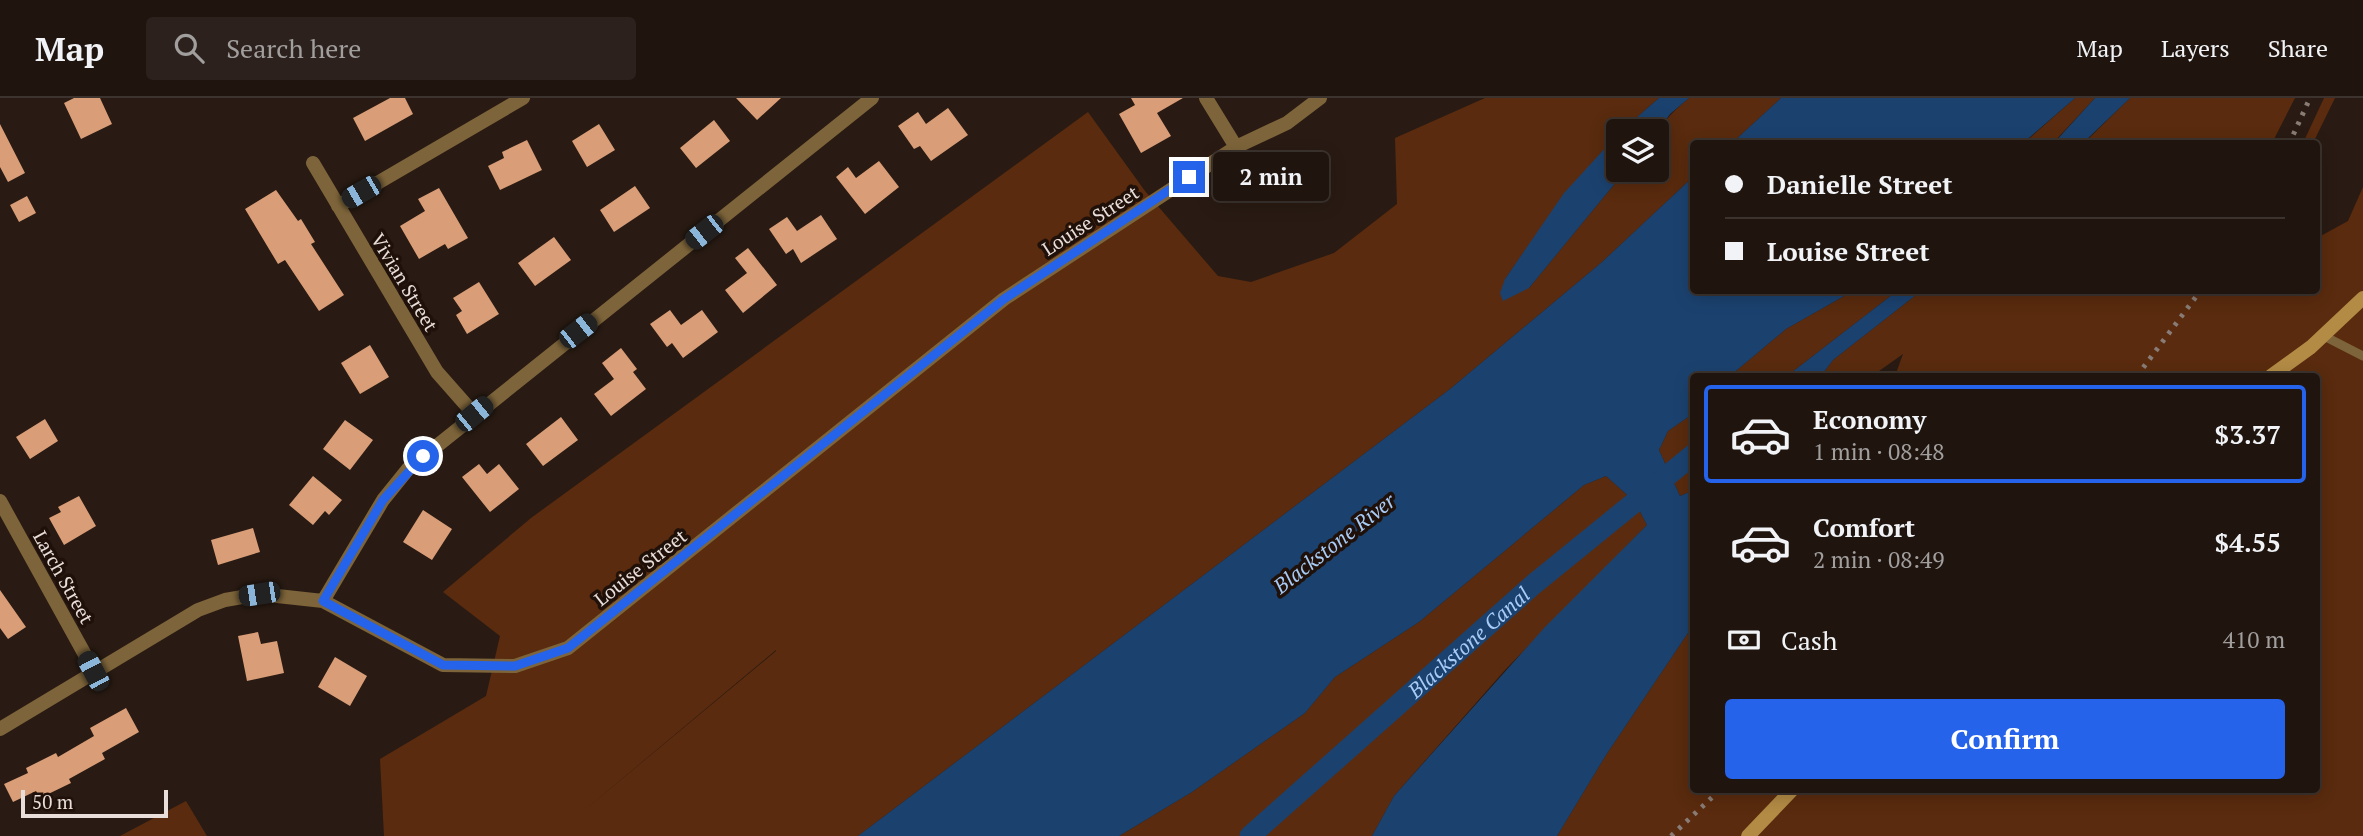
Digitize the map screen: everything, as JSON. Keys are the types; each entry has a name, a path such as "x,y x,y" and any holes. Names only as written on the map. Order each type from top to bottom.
{"main road":[{"path":"2275,373 2311,347 2363,298"},
{"path":"1748,836 1789,793"}],"street":[{"path":"338,206 523,98"},
{"path":"323,601 383,500 408,469 871,98"},
{"path":"1206,98 1236,147"},
{"name":"Louise Street","path":"0,729 198,610 225,600 259,594 323,601 443,665 515,666 568,648 1004,299 1236,147 1287,122 1320,98"},
{"name":"Vivian Street","path":"313,163 437,372 474,414"},
{"name":"Larch Street","path":"0,501 93,671"}],"lane":[{"path":"2318,338 2363,356"}],"shaded area":[{"path":"1485,98 1659,98 1635,119 1606,119 1606,149 1540,229 1505,279 1529,288 1616,182 1669,182 1668,119 1689,98 1781,98 1735,140 1690,140 1690,180 1602,262 1450,389 858,836 384,836 380,759 486,696 500,636 443,592 531,518 1088,112 1145,191 1218,276 1251,282 1334,253 1397,204 1395,138","holes":["776,650 776,651 581,813"]},
{"path":"2075,98 2095,98 2056,140 2028,140"},
{"path":"2130,98 2295,98 2274,140 2087,140"},
{"path":"2324,98 2335,98 2314,140 2304,140"},
{"path":"2363,187 2363,836 1557,836 1606,755 1690,630 1690,793 2320,793 2320,373 1896,373 1903,354 1876,373 1823,373 1833,360 1917,294 2320,294 2320,236 2348,221"},
{"path":"1848,294 1893,294 1791,373 1734,373 1786,329"},
{"path":"1690,416 1690,492 1680,496 1659,450 1668,431"},
{"path":"1606,476 1635,502 1647,525 1505,670 1394,796 1372,836 1119,836 1192,792 1305,713 1335,677 1419,622 1584,485"},
{"path":"186,801 207,836 120,836"}],"water":[{"path":"1659,98 1689,98 1666,119 1635,119"},
{"path":"1781,98 2075,98 2026,140 1735,140"},
{"path":"2095,98 2130,98 2086,140 2057,140"},
{"path":"1606,147 1606,182 1616,182 1529,288 1503,301 1500,293 1505,279 1564,193"},
{"name":"Blackstone River","path":"1690,180 1690,294 1848,294 1786,329 1734,373 1690,373 1690,416 1668,431 1659,450 1680,496 1690,492 1690,630 1606,755 1557,836 1372,836 1394,796 1545,627 1647,525 1635,502 1606,476 1584,485 1419,622 1335,677 1305,713 1192,792 1119,836 858,836 1450,389 1602,262"},
{"path":"1893,294 1917,294 1833,360 1823,373 1791,373"}],"building":[{"path":"74,98 100,98 112,124 81,139 64,103"},
{"path":"390,98 405,98 413,114 365,141 353,118"},
{"path":"736,98 781,98 757,120"},
{"path":"1131,98 1183,98 1157,113 1171,136 1141,153 1119,114 1135,105"},
{"path":"948,108 968,135 931,161 920,146 914,149 898,126 918,112 926,124"},
{"path":"714,120 730,141 696,168 680,148"},
{"path":"0,124 25,173 8,182 0,167"},
{"path":"599,124 615,150 587,167 572,141"},
{"path":"527,140 542,170 500,190 488,166 504,158 502,152"},
{"path":"879,161 899,187 865,214 836,177 848,167 856,178"},
{"path":"635,186 650,208 614,232 600,210"},
{"path":"439,188 468,238 448,249 445,244 419,259 400,226 425,211 418,199"},
{"path":"276,190 298,221 301,219 315,242 311,244 344,295 319,311 285,260 278,264 245,209"},
{"path":"27,196 36,213 19,222 10,205"},
{"path":"821,215 837,239 801,263 793,249 786,254 769,229 787,217 797,231"},
{"path":"554,237 571,260 535,286 518,263"},
{"path":"748,248 777,285 743,313 725,290 747,273 735,258"},
{"path":"479,282 499,314 467,334 456,315 462,311 453,298"},
{"path":"670,310 681,325 702,310 718,332 683,358 672,343 667,347 650,324"},
{"path":"370,345 389,377 360,394 341,363"},
{"path":"621,348 637,369 633,372 646,389 611,416 594,394 614,379 602,363"},
{"path":"561,417 578,440 543,466 526,444"},
{"path":"45,419 58,441 30,459 16,437"},
{"path":"345,420 373,440 350,470 323,449"},
{"path":"479,464 487,474 499,464 519,489 490,512 462,477"},
{"path":"313,476 342,500 329,515 325,511 313,525 289,505"},
{"path":"79,496 96,526 64,545 49,518 61,512 58,507"},
{"path":"423,510 452,529 432,560 403,542"},
{"path":"253,528 260,552 218,565 211,540"},
{"path":"0,590 26,627 8,639 0,628"},
{"path":"258,632 261,644 277,641 284,673 247,681 238,636"},
{"path":"335,657 367,676 350,706 318,687"},
{"path":"126,708 139,732 102,753 105,759 69,779 71,783 40,798 36,791 13,802 4,784 28,773 26,768 56,753 58,757 94,736 90,728"}],"waterway":[{"name":"Blackstone Canal","path":"1250,836 1534,584 1690,457"}],"railway":[{"path":"2291,140 2310,98"},
{"path":"2139,373 2198,294"},
{"path":"1671,836 1717,793"}],"route":[{"path":"423,456 408,469 383,500 323,601 443,665 515,666 568,648 1004,299 1189,177"}]}
